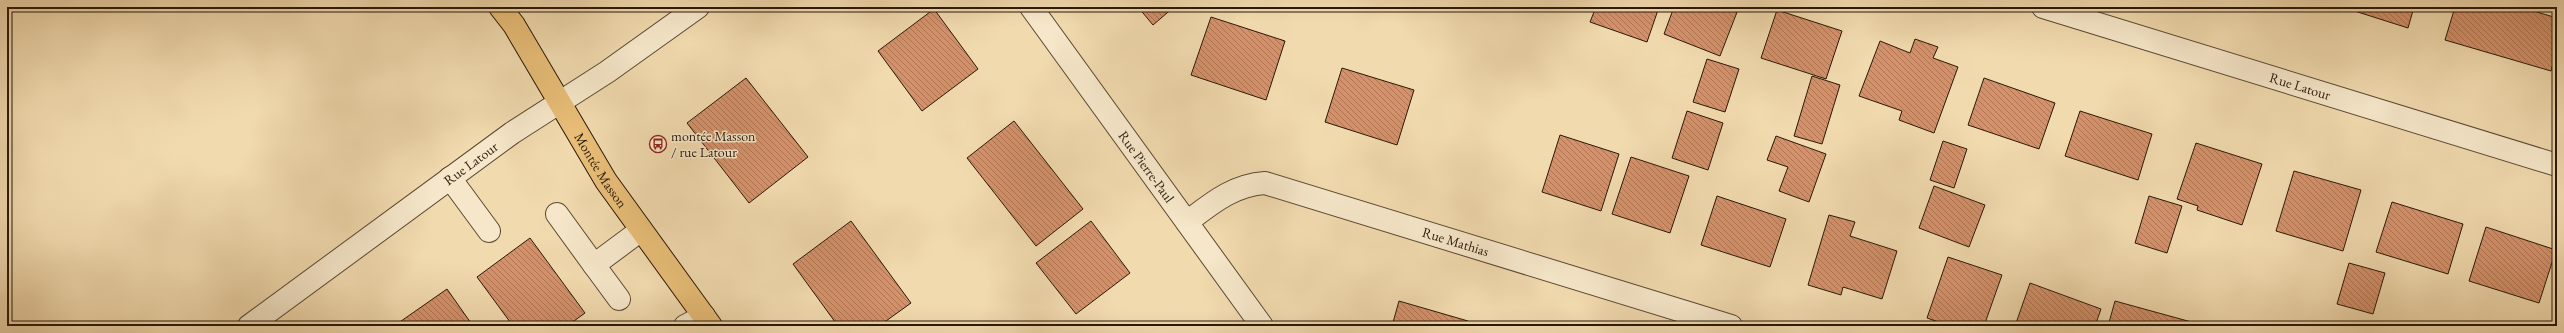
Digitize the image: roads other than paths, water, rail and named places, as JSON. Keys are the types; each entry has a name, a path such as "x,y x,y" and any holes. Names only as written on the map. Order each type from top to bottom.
{"main road":[{"name":"Montée Masson","path":"500,7 514,25 606,181 641,230 700,323"}],"street":[{"name":"Rue Latour","path":"249,326 512,133 607,72 698,7"},
{"name":"Rue Pierre-Paul","path":"1031,7 1262,326"},
{"name":"Rue Latour","path":"2044,7 2557,165"},
{"path":"450,178 488,231"},
{"name":"Rue Mathias","path":"1187,222 1233,190 1249,184 1272,185 1731,326"},
{"path":"557,214 619,299"},
{"path":"594,265 641,230"}],"place":[{"name":"montée Masson / rue Latour","path":"658,144"}]}
